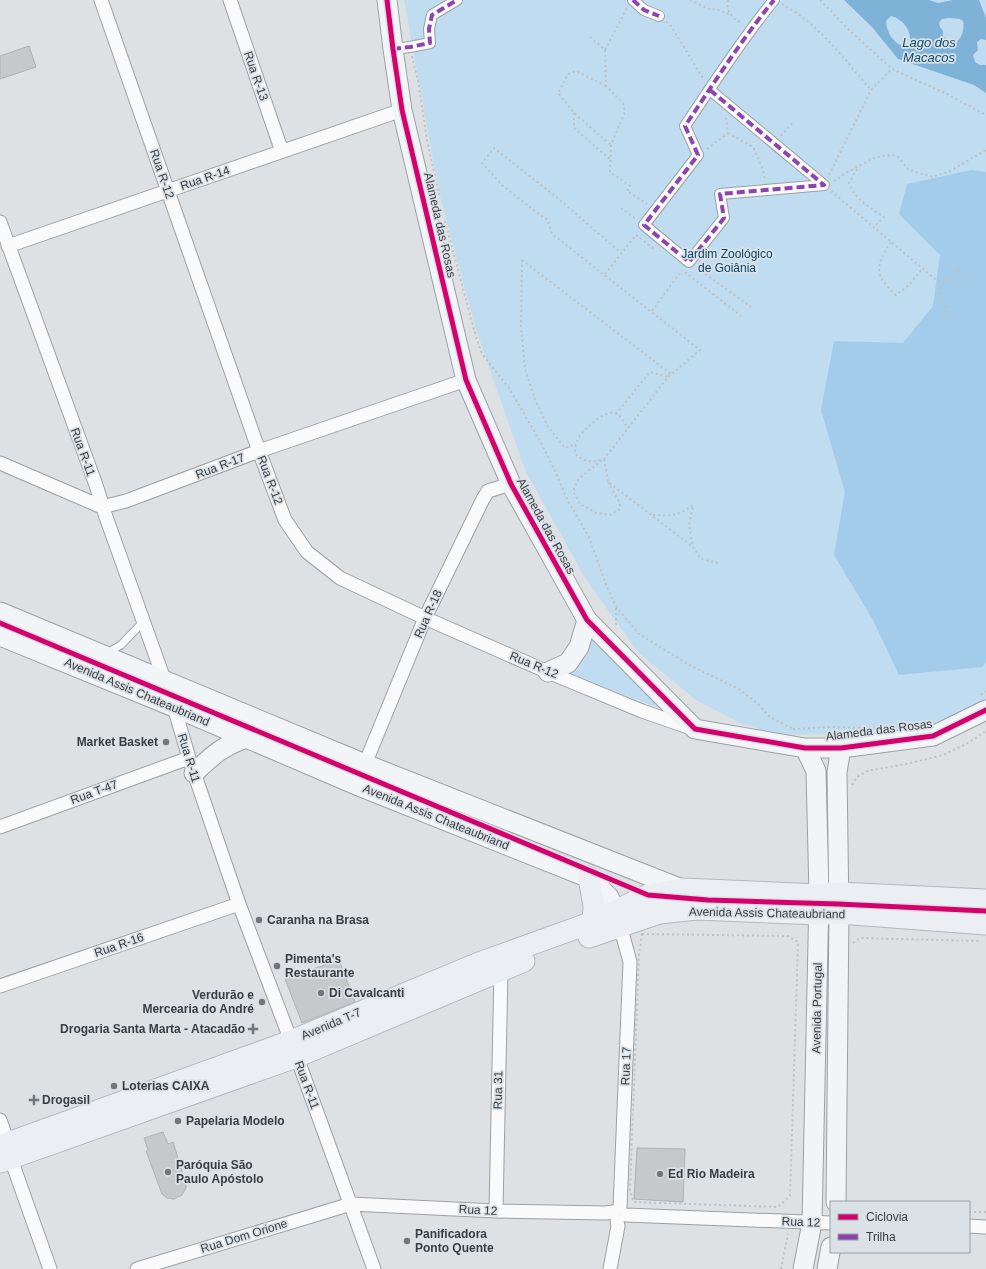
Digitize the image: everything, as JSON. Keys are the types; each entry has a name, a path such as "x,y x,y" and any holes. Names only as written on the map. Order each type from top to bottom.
{"main road":[{"name":"Alameda das Rosas","path":"387,0 401,48 402,110 466,380 511,484 587,620 694,729 802,747 841,748 933,736 983,703"},
{"name":"Avenida Assis Chateaubriand","path":"0,612 365,764 682,889 828,904 986,924"},
{"path":"548,672 568,663 579,647 587,620"},
{"name":"Avenida Assis Chateaubriand","path":"0,636 174,707 361,787 589,878 609,897 617,918 697,910 828,904 986,900"},
{"path":"191,765 229,744 246,738"},
{"name":"Avenida Portugal","path":"802,747 816,771 828,904 836,1201"},
{"name":"Avenida Portugal","path":"803,1269 812,1223 828,904 837,772 841,748"},
{"path":"816,771 824,770 837,772"},
{"path":"589,878 594,906 593,922"},
{"name":"Avenida T-7","path":"5,1152 294,1049 501,970 617,918 648,895 682,889"},
{"name":"Avenida T-7","path":"294,1049 479,962 593,922 617,918"},
{"path":"827,1269 830,1252"}],"street":[{"name":"Rua R-12","path":"100,0 259,451 285,520 307,552 340,578 425,618 548,672 642,710 694,729"},
{"name":"Rua R-13","path":"230,0 283,151"},
{"path":"401,48 430,43 429,29 432,14 457,0"},
{"path":"774,0 761,16 686,126 698,155 644,225 686,266 724,218 720,194 824,185"},
{"path":"630,3 659,16"},
{"path":"710,90 824,185"},
{"name":"Rua R-14","path":"8,246 402,110"},
{"name":"Rua R-11","path":"0,222 174,707 191,765 239,904 294,1049 374,1269"},
{"name":"Rua R-17","path":"102,507 126,501 259,451 466,380"},
{"path":"0,463 102,507"},
{"name":"Rua R-18","path":"365,764 425,618 483,498 488,491 511,484"},
{"name":"Rua T-47","path":"0,827 191,765"},
{"name":"Rua R-16","path":"0,986 239,904"},
{"name":"Rua 17","path":"610,1269 617,1217 630,962 617,918"},
{"name":"Rua 31","path":"496,1211 501,970"},
{"path":"0,1120 5,1152 50,1269"},
{"name":"Rua 12","path":"351,1204 617,1217 830,1223"},
{"name":"Rua Dom Orione","path":"138,1269 351,1204"},
{"path":"970,1226 986,1227"}],"lane":[{"path":"104,656 121,645 143,622"}],"path":[{"path":"690,0 711,10 716,9 730,14 739,22 745,23 756,20 761,16"},
{"path":"728,0 728,9 730,14"},
{"path":"774,0 793,10 825,36 871,90"},
{"path":"820,0 892,69 948,94 986,114"},
{"path":"606,86 605,50 630,3"},
{"path":"659,16 671,26 710,90"},
{"path":"590,37 605,50"},
{"path":"401,48 418,81 426,140 440,199"},
{"path":"824,185 871,90 892,69"},
{"path":"611,145 574,113 558,93 568,74 576,71 606,86 624,103 625,112 611,145 610,172 630,186 627,191 656,210"},
{"path":"724,102 728,133"},
{"path":"574,113 574,128 611,160"},
{"path":"774,144 794,121"},
{"path":"698,155 728,133"},
{"path":"728,133 753,147 763,168 766,190"},
{"path":"604,458 608,482 620,503 618,510 610,515 596,512 580,504 573,491 579,478 604,458 668,377 700,350 552,234 548,220 502,185 482,163 494,148 560,200 622,254"},
{"path":"824,185 841,178 849,171 857,168 868,160 880,156 897,156 909,170 933,177 950,170 986,150"},
{"path":"857,168 849,183 852,190 865,205 884,217 874,228"},
{"path":"824,185 942,285"},
{"path":"605,275 644,225 621,208"},
{"path":"445,221 476,337 482,354 509,388 541,443 568,501 589,536 608,590 616,606 639,634 691,666 739,689 757,703 770,717 793,729 802,747"},
{"path":"636,235 659,253"},
{"path":"890,242 882,254 878,271 884,285 896,294 910,284 923,268"},
{"path":"576,444 565,448 547,425 536,402 525,368 521,327 522,260 671,374"},
{"path":"677,266 686,266 751,307"},
{"path":"652,311 686,266"},
{"path":"686,266 741,316"},
{"path":"953,321 939,296 942,285 954,276 958,268 974,280"},
{"path":"616,414 650,372 668,377"},
{"path":"604,458 593,462 583,460 575,454 576,444 583,432 599,417 610,412 619,415 623,419 627,429"},
{"path":"608,482 693,547 701,559 718,563"},
{"path":"652,515 668,516 679,514 693,505 689,525 693,547"},
{"path":"616,606 616,631"},
{"path":"983,703 986,691"},
{"path":"788,730 832,727 868,728"},
{"path":"851,787 857,777 867,771 943,755 968,743 986,731"},
{"path":"642,934 788,936 798,942 790,1196 778,1207 633,1202 630,1190 639,955 642,934"},
{"path":"860,938 986,941"},
{"path":"970,1212 986,1212"},
{"path":"781,1233 788,1234 781,1269"}],"green space":[{"name":"Jardim Zoológico de Goiânia","path":"404,0 986,0 986,702 975,708 914,729 850,734 777,735 740,723 696,700 638,652 585,578 525,470 476,330 439,193"},
{"path":"589,634 662,709 567,673"}],"shaded area":[{"path":"972,170 986,172 986,662 982,667 899,675 873,620 834,555 845,492 821,410 834,341 903,343 933,306 940,255 899,214 907,184"}],"water":[{"name":"Lago dos Macacos","path":"844,0 929,0 938,3 953,0 979,0 986,18 986,40 981,39 977,42 978,50 973,55 975,62 980,65 986,65 986,93 974,85 898,59 872,27","holes":["891,16 906,26 910,34 910,43 907,47 898,44 892,38 886,21","942,19 960,19 963,21 963,32 959,40 955,42 947,41 943,36 943,31 940,27 939,23"]}],"building":[{"path":"29,46 36,67 0,79 0,56"},
{"name":"Di Cavalcanti","path":"339,960 355,1002 302,1023 285,979"},
{"name":"Paróquia São Paulo Apóstolo","path":"163,1132 168,1144 173,1142 186,1184 186,1188 182,1195 174,1199 167,1198 162,1194 146,1151 148,1150 144,1138"},
{"name":"Ed Rio Madeira","path":"637,1148 685,1149 683,1202 634,1199"}],"marked path":[{"path":"393,49 430,43 429,29 432,15 457,0"},
{"path":"633,0 644,10 659,16"},
{"path":"710,90 824,185 720,194 724,218 689,262 644,225 698,155 685,126 739,46 774,0"}],"cycle path":[{"path":"387,0 402,110 466,380 511,484 587,620 695,729 805,748 841,748 933,736 986,710"},
{"path":"0,623 648,895 708,900 986,911"}],"place":[{"name":"Market Basket","path":"166,742"},
{"name":"Caranha na Brasa","path":"259,920"},
{"name":"Pimenta's Restaurante","path":"277,966"},
{"name":"Di Cavalcanti","path":"321,993"},
{"name":"Verdurão e Mercearia do André","path":"262,1002"},
{"name":"Drogaria Santa Marta - Atacadão","path":"253,1029"},
{"name":"Loterias CAIXA","path":"114,1086"},
{"name":"Drogasil","path":"34,1100"},
{"name":"Papelaria Modelo","path":"178,1121"},
{"name":"Paróquia São Paulo Apóstolo","path":"168,1172"},
{"name":"Ed Rio Madeira","path":"660,1174"},
{"name":"Panificadora Ponto Quente","path":"407,1241"}]}
